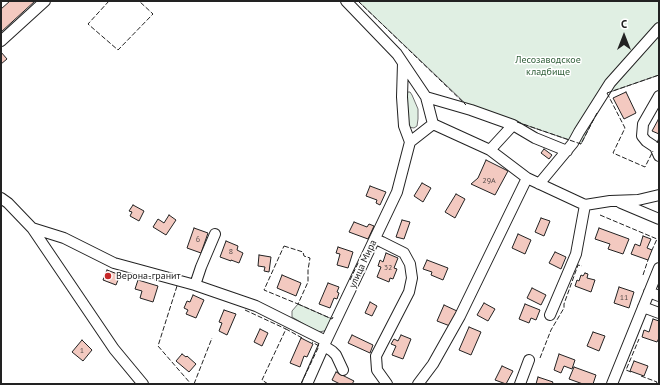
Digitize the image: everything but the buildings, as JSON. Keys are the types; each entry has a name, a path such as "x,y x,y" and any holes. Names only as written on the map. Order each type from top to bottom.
{"street":[{"path":"1,41 45,1"},
{"path":"346,1 397,54 426,97 433,124"},
{"path":"539,184 573,144 610,83 659,28"},
{"path":"403,63 402,97 404,126 410,142 433,124"},
{"path":"659,96 643,124 642,136 655,148 659,156"},
{"path":"426,97 471,110 513,125 535,138 567,151"},
{"path":"433,124 490,150 527,178 585,205 610,201 638,200 659,195"},
{"path":"490,150 513,125"},
{"name":"улица Мира","path":"308,384 325,344 398,192 410,142"},
{"path":"418,384 432,364 460,316 527,178"},
{"path":"1,198 8,203 32,228 114,349 143,384"},
{"path":"617,201 659,219"},
{"path":"550,315 576,254 585,205"},
{"path":"32,228 64,238 114,263 195,285 256,306 325,344 336,355 344,370"},
{"path":"195,285 215,234"},
{"path":"375,239 404,253 410,264 412,278 409,292 376,356 377,370 387,384"},
{"path":"612,384 644,307 654,294 659,268"},
{"path":"644,307 659,313"},
{"path":"520,384 529,360"}],"green space":[{"name":"Лесозаводское кладбище","path":"358,1 659,1 659,75 607,93 581,144 467,105"},
{"path":"410,92 412,95 418,109 417,126 414,128 408,127 405,94"},
{"path":"298,304 332,319 328,328 319,332 292,317 292,311"}],"fence":[{"path":"109,1 88,24 118,50 153,14 139,1"},
{"path":"358,1 466,105"},
{"path":"607,93 659,75"},
{"path":"607,93 625,128 613,153 645,167 653,151"},
{"path":"517,122 581,144 597,113"},
{"path":"657,143 659,138"},
{"path":"600,215 657,239 652,250"},
{"path":"284,246 303,252 304,256 310,258 308,282 298,304 264,290 284,246"},
{"path":"643,275 648,260"},
{"path":"350,280 359,261"},
{"path":"540,358 551,330 564,308 564,304 578,265 582,266"},
{"path":"177,286 158,346 191,384"},
{"path":"298,304 332,319 333,317"},
{"path":"245,310 286,329"},
{"path":"268,384 262,380 286,329 304,339"},
{"path":"194,384 212,338"},
{"path":"631,372 626,370 639,339"},
{"path":"301,384 319,346 312,342"},
{"path":"641,376 657,382 656,384"}],"place":[{"name":"Верона-гранит","path":"108,276"}]}
